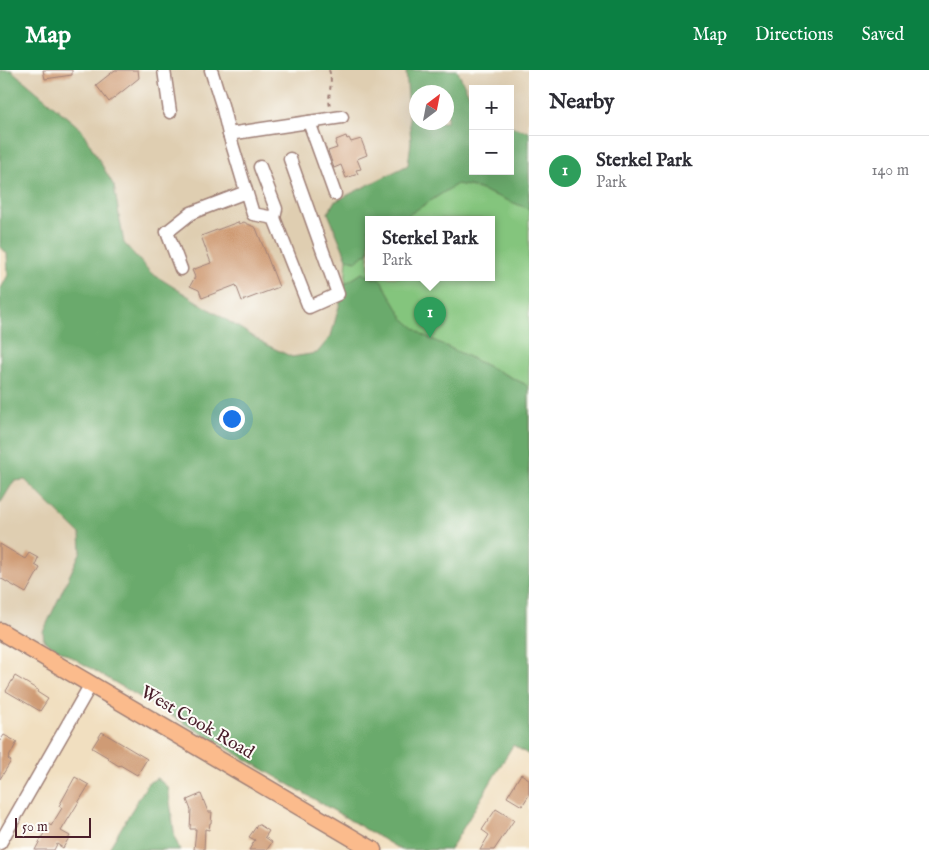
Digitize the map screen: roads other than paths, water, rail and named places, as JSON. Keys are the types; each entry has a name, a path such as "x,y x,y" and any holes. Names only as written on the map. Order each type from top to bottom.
{"main road":[{"name":"West Cook Road","path":"0,631 373,850"}],"street":[{"path":"164,70 170,112"},
{"path":"210,70 253,214 274,218"},
{"path":"229,134 338,117"},
{"path":"309,122 335,194"},
{"path":"260,167 276,209 274,218 309,307 338,294 290,159"},
{"path":"181,269 167,232 191,213 246,192"},
{"path":"0,843 91,684"}],"place":[{"name":"Sterkel Park","path":"430,338"}]}
